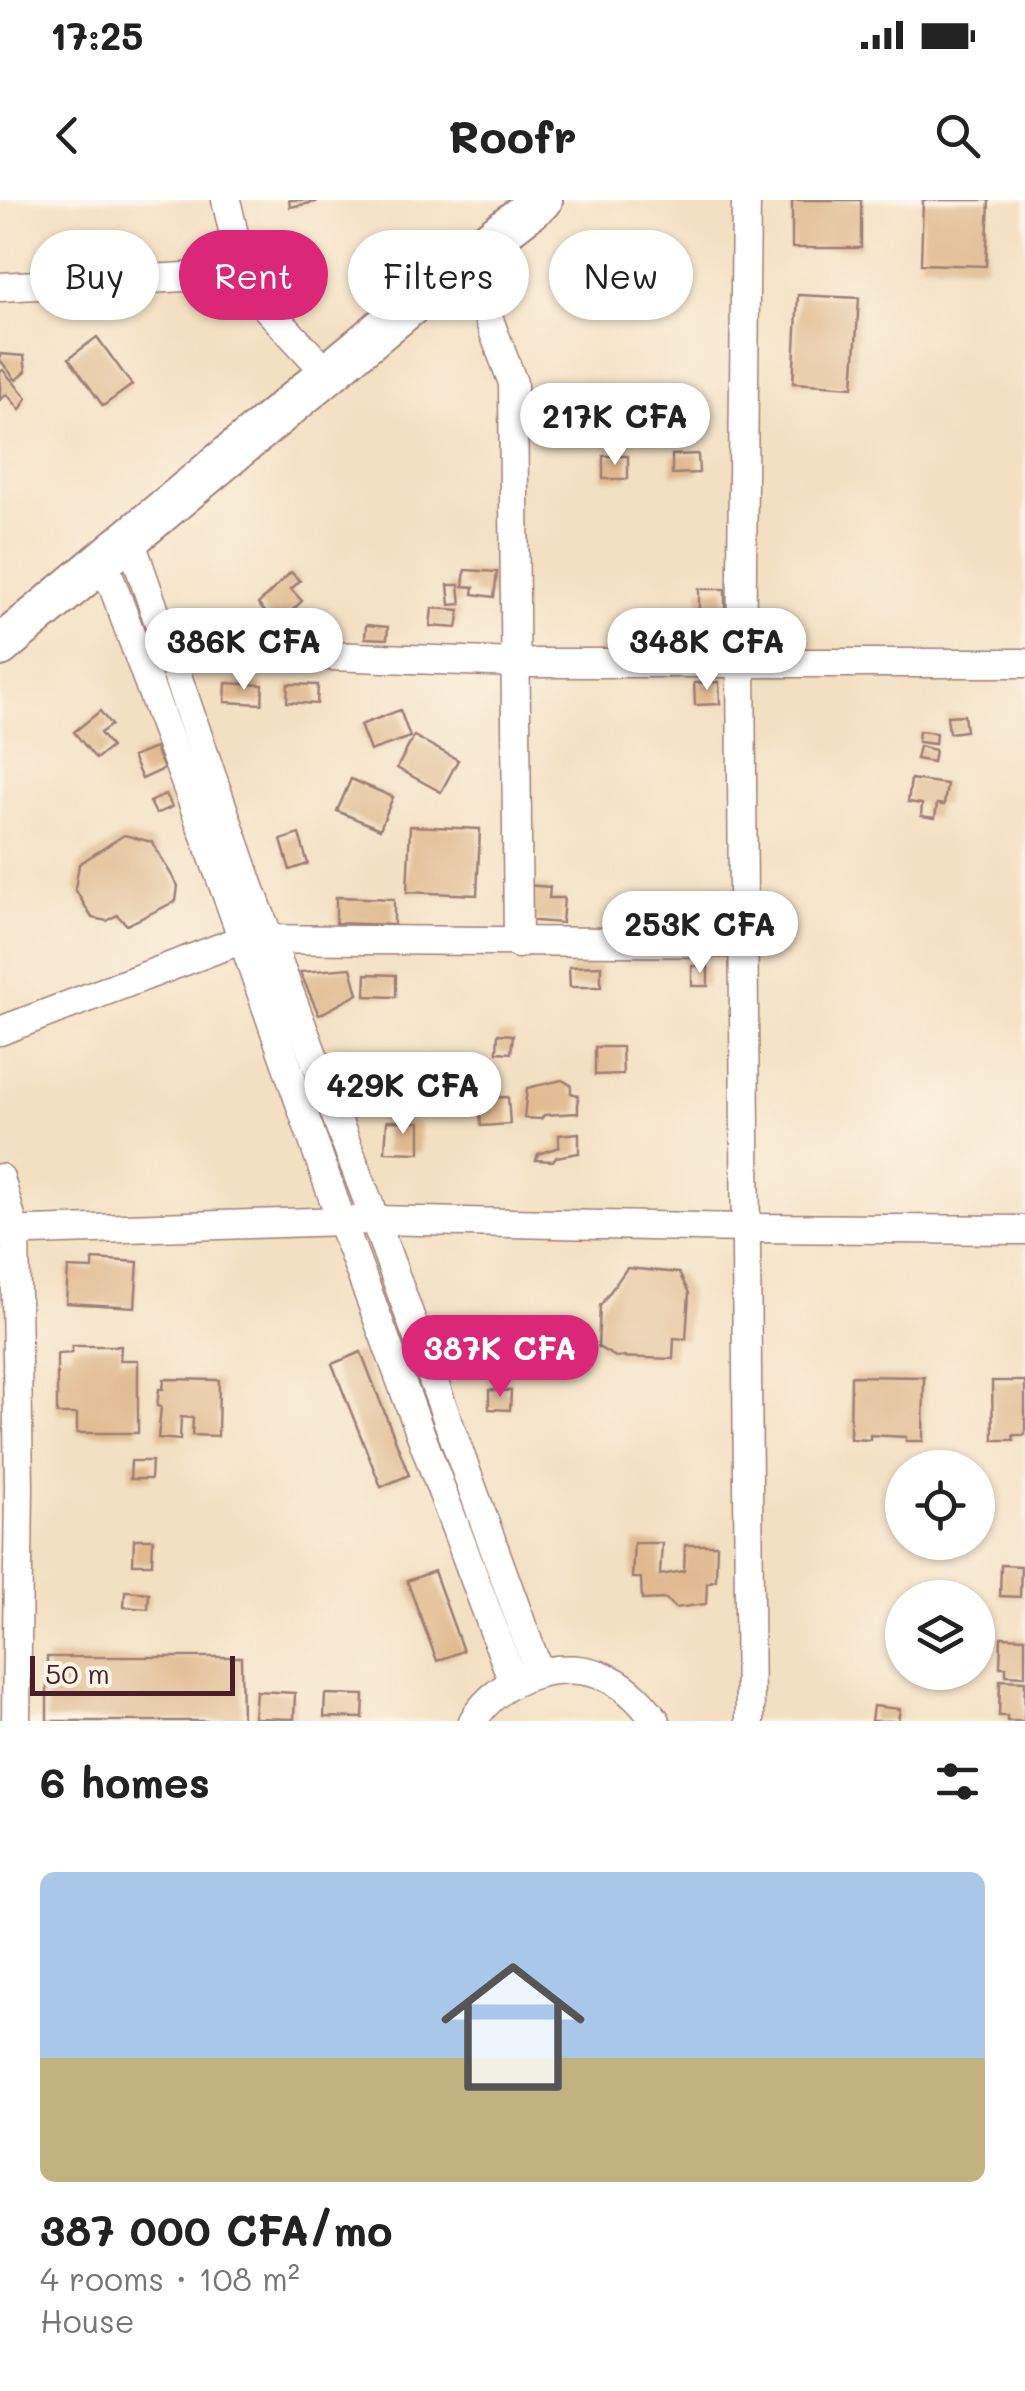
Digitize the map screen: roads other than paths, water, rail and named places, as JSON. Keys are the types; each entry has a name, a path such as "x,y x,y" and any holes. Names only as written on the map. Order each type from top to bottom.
{"highway":[{"path":"499,230 527,206"},
{"path":"0,646 394,320"}],"street":[{"path":"226,200 232,230"},
{"path":"746,200 741,662 750,1721"},
{"path":"0,287 179,277"},
{"path":"275,320 329,375"},
{"path":"489,320 513,383 518,944"},
{"path":"117,551 169,650 342,1223 526,1677"},
{"path":"117,551 141,661 375,1220 526,1677"},
{"path":"141,661 169,650 517,663 1025,663"},
{"path":"0,1031 256,939 743,943"},
{"path":"0,1178 7,1232 16,1721"},
{"path":"7,1232 375,1220 1025,1230"},
{"path":"473,1721 494,1696 526,1677 574,1670 608,1678 638,1698 656,1721"}]}
